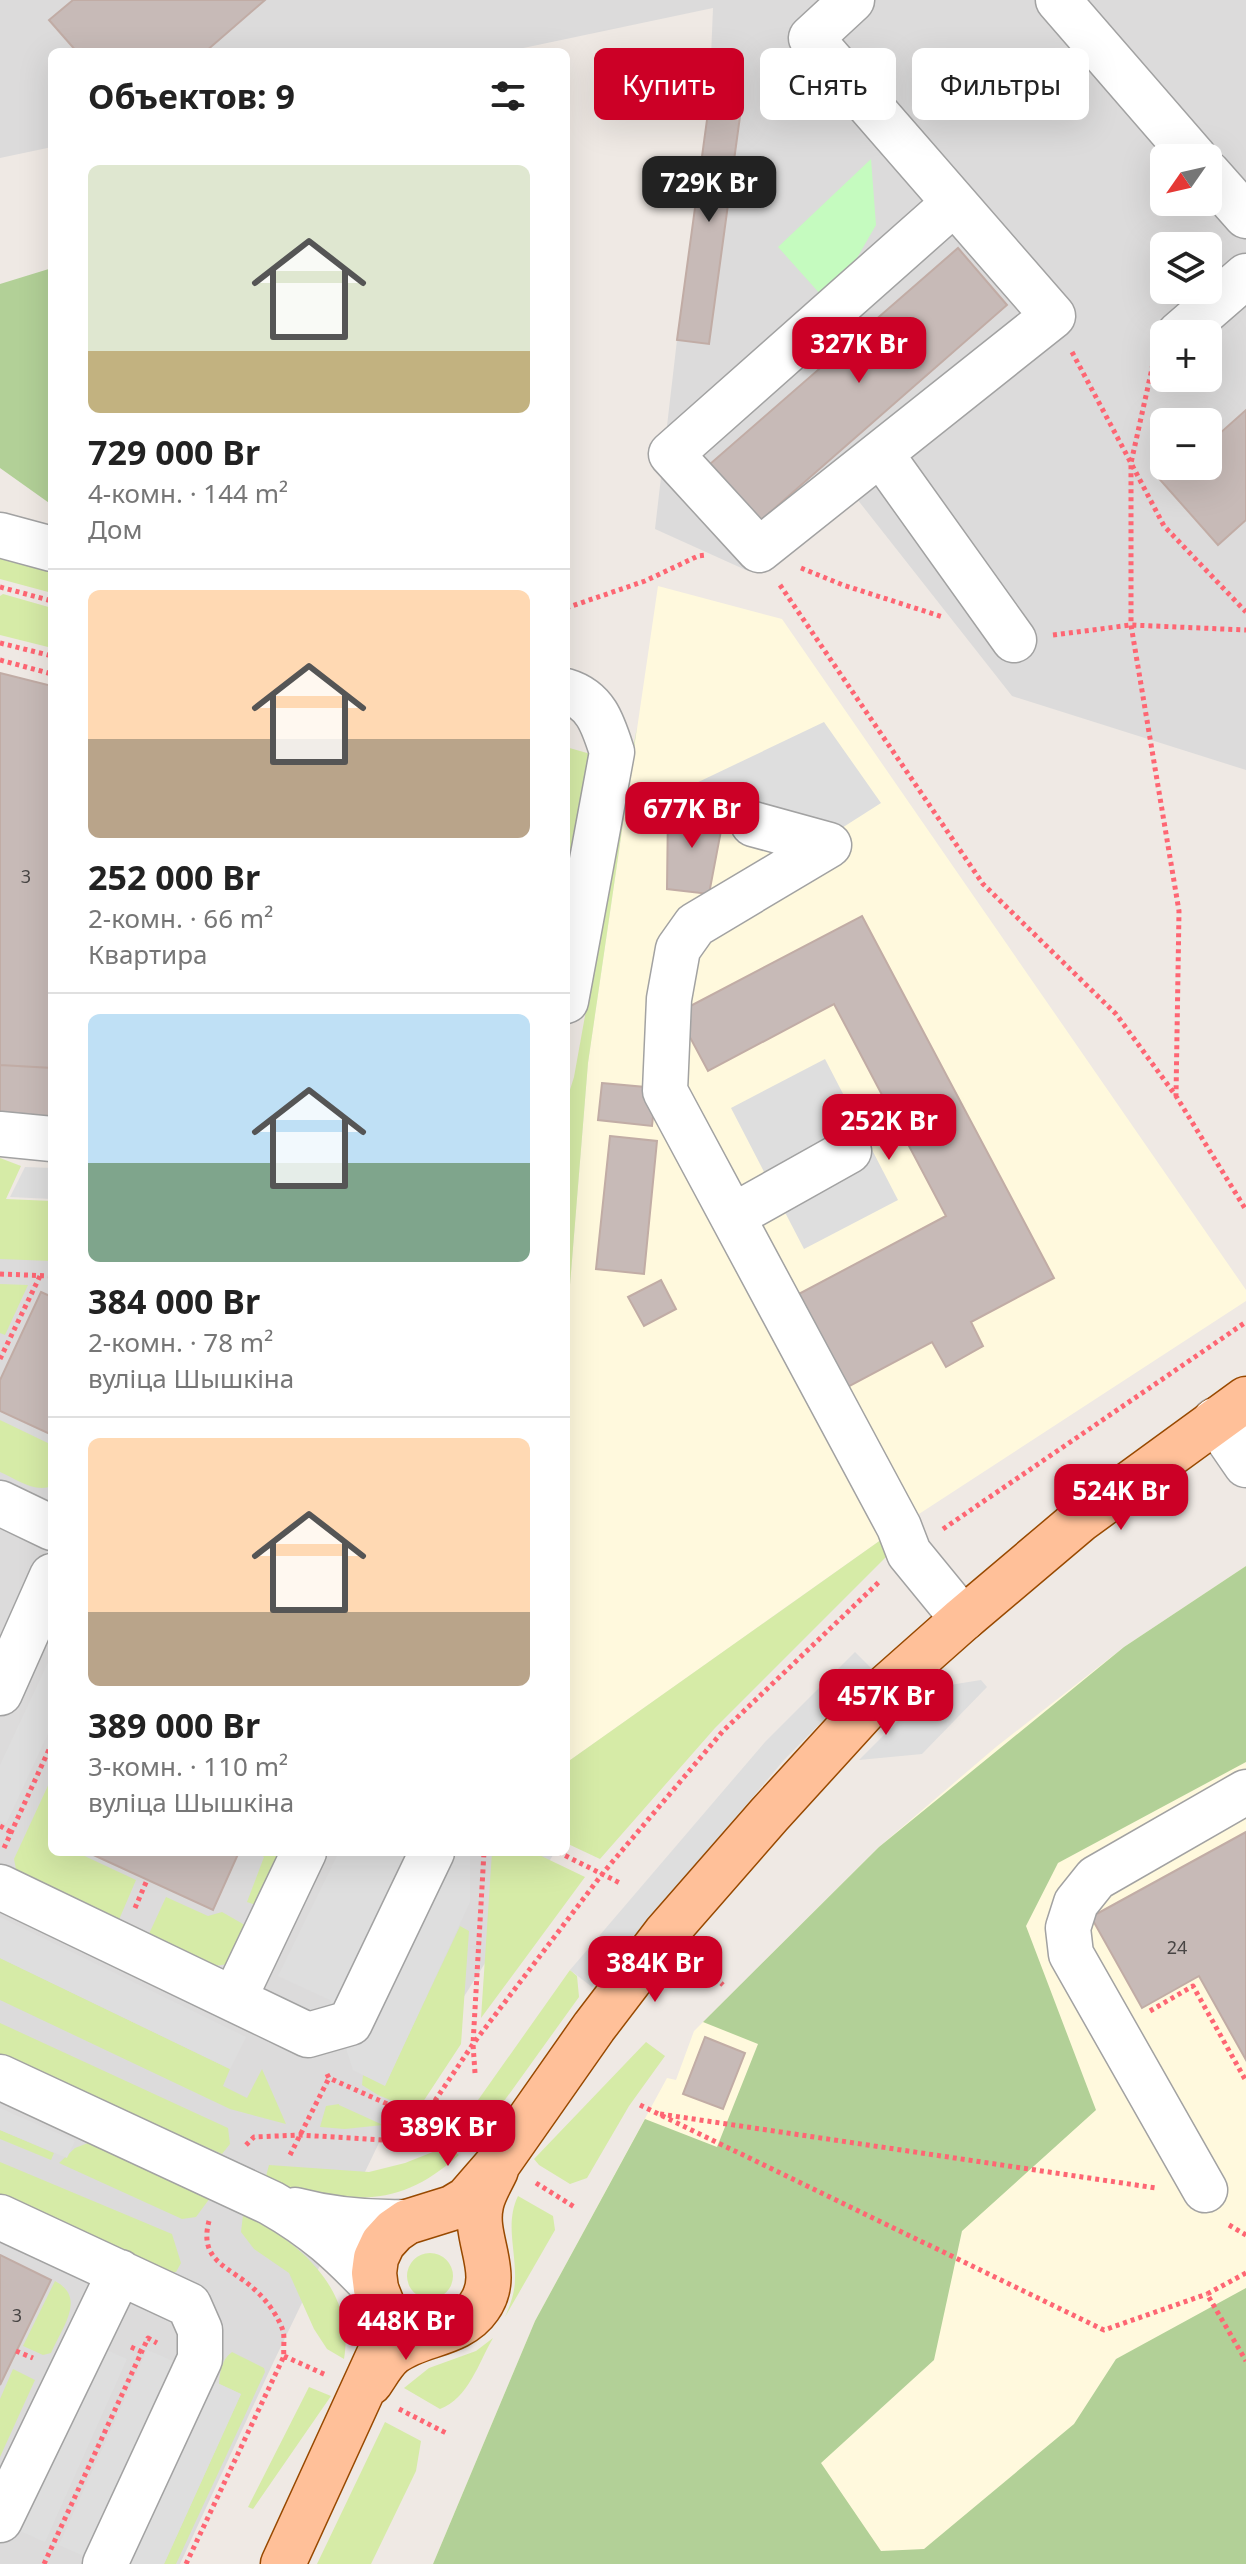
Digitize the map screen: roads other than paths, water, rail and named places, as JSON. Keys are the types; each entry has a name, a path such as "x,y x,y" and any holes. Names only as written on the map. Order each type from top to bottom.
{"main road":[{"path":"283,2564 381,2350 385,2332 374,2273 383,2243 416,2219 452,2208 467,2199 665,1934 884,1689 1080,1520 1230,1409"},
{"path":"363,2393 392,2354 417,2340 457,2327 480,2306 487,2292 488,2261 480,2206 499,2160"},
{"path":"416,2219 440,2218 464,2227 481,2245 488,2261"},
{"path":"379,2297 393,2317 407,2327 423,2332 440,2332 457,2327"}],"street":[{"path":"852,0 811,38 1053,316 759,550 671,454 953,204"},
{"path":"1058,0 1183,144"},
{"path":"1222,189 1246,216"},
{"path":"1195,320 1246,276"},
{"path":"881,454 1014,640"},
{"path":"0,535 48,548"},
{"path":"570,692 581,696 601,718 612,752 570,979"},
{"path":"753,824 829,845 695,925 678,949 669,999 665,1091 899,1527 909,1553 963,1619"},
{"path":"0,1134 48,1139"},
{"path":"733,1216 849,1151"},
{"path":"1230,1409 1246,1465"},
{"path":"0,1503 48,1526"},
{"path":"0,1693 48,1585"},
{"path":"1199,2200 1071,1954 1068,1928 1076,1903 1096,1878 1246,1792"},
{"path":"234,1999 302,1856"},
{"path":"0,1887 308,2035 350,2023 430,1856"},
{"path":"0,2077 271,2203 304,2222 339,2249 379,2297"},
{"path":"271,2203 319,2217 366,2223 416,2219"},
{"path":"0,2217 189,2305 200,2330 200,2359 105,2564"},
{"path":"0,2520 120,2272"}]}
